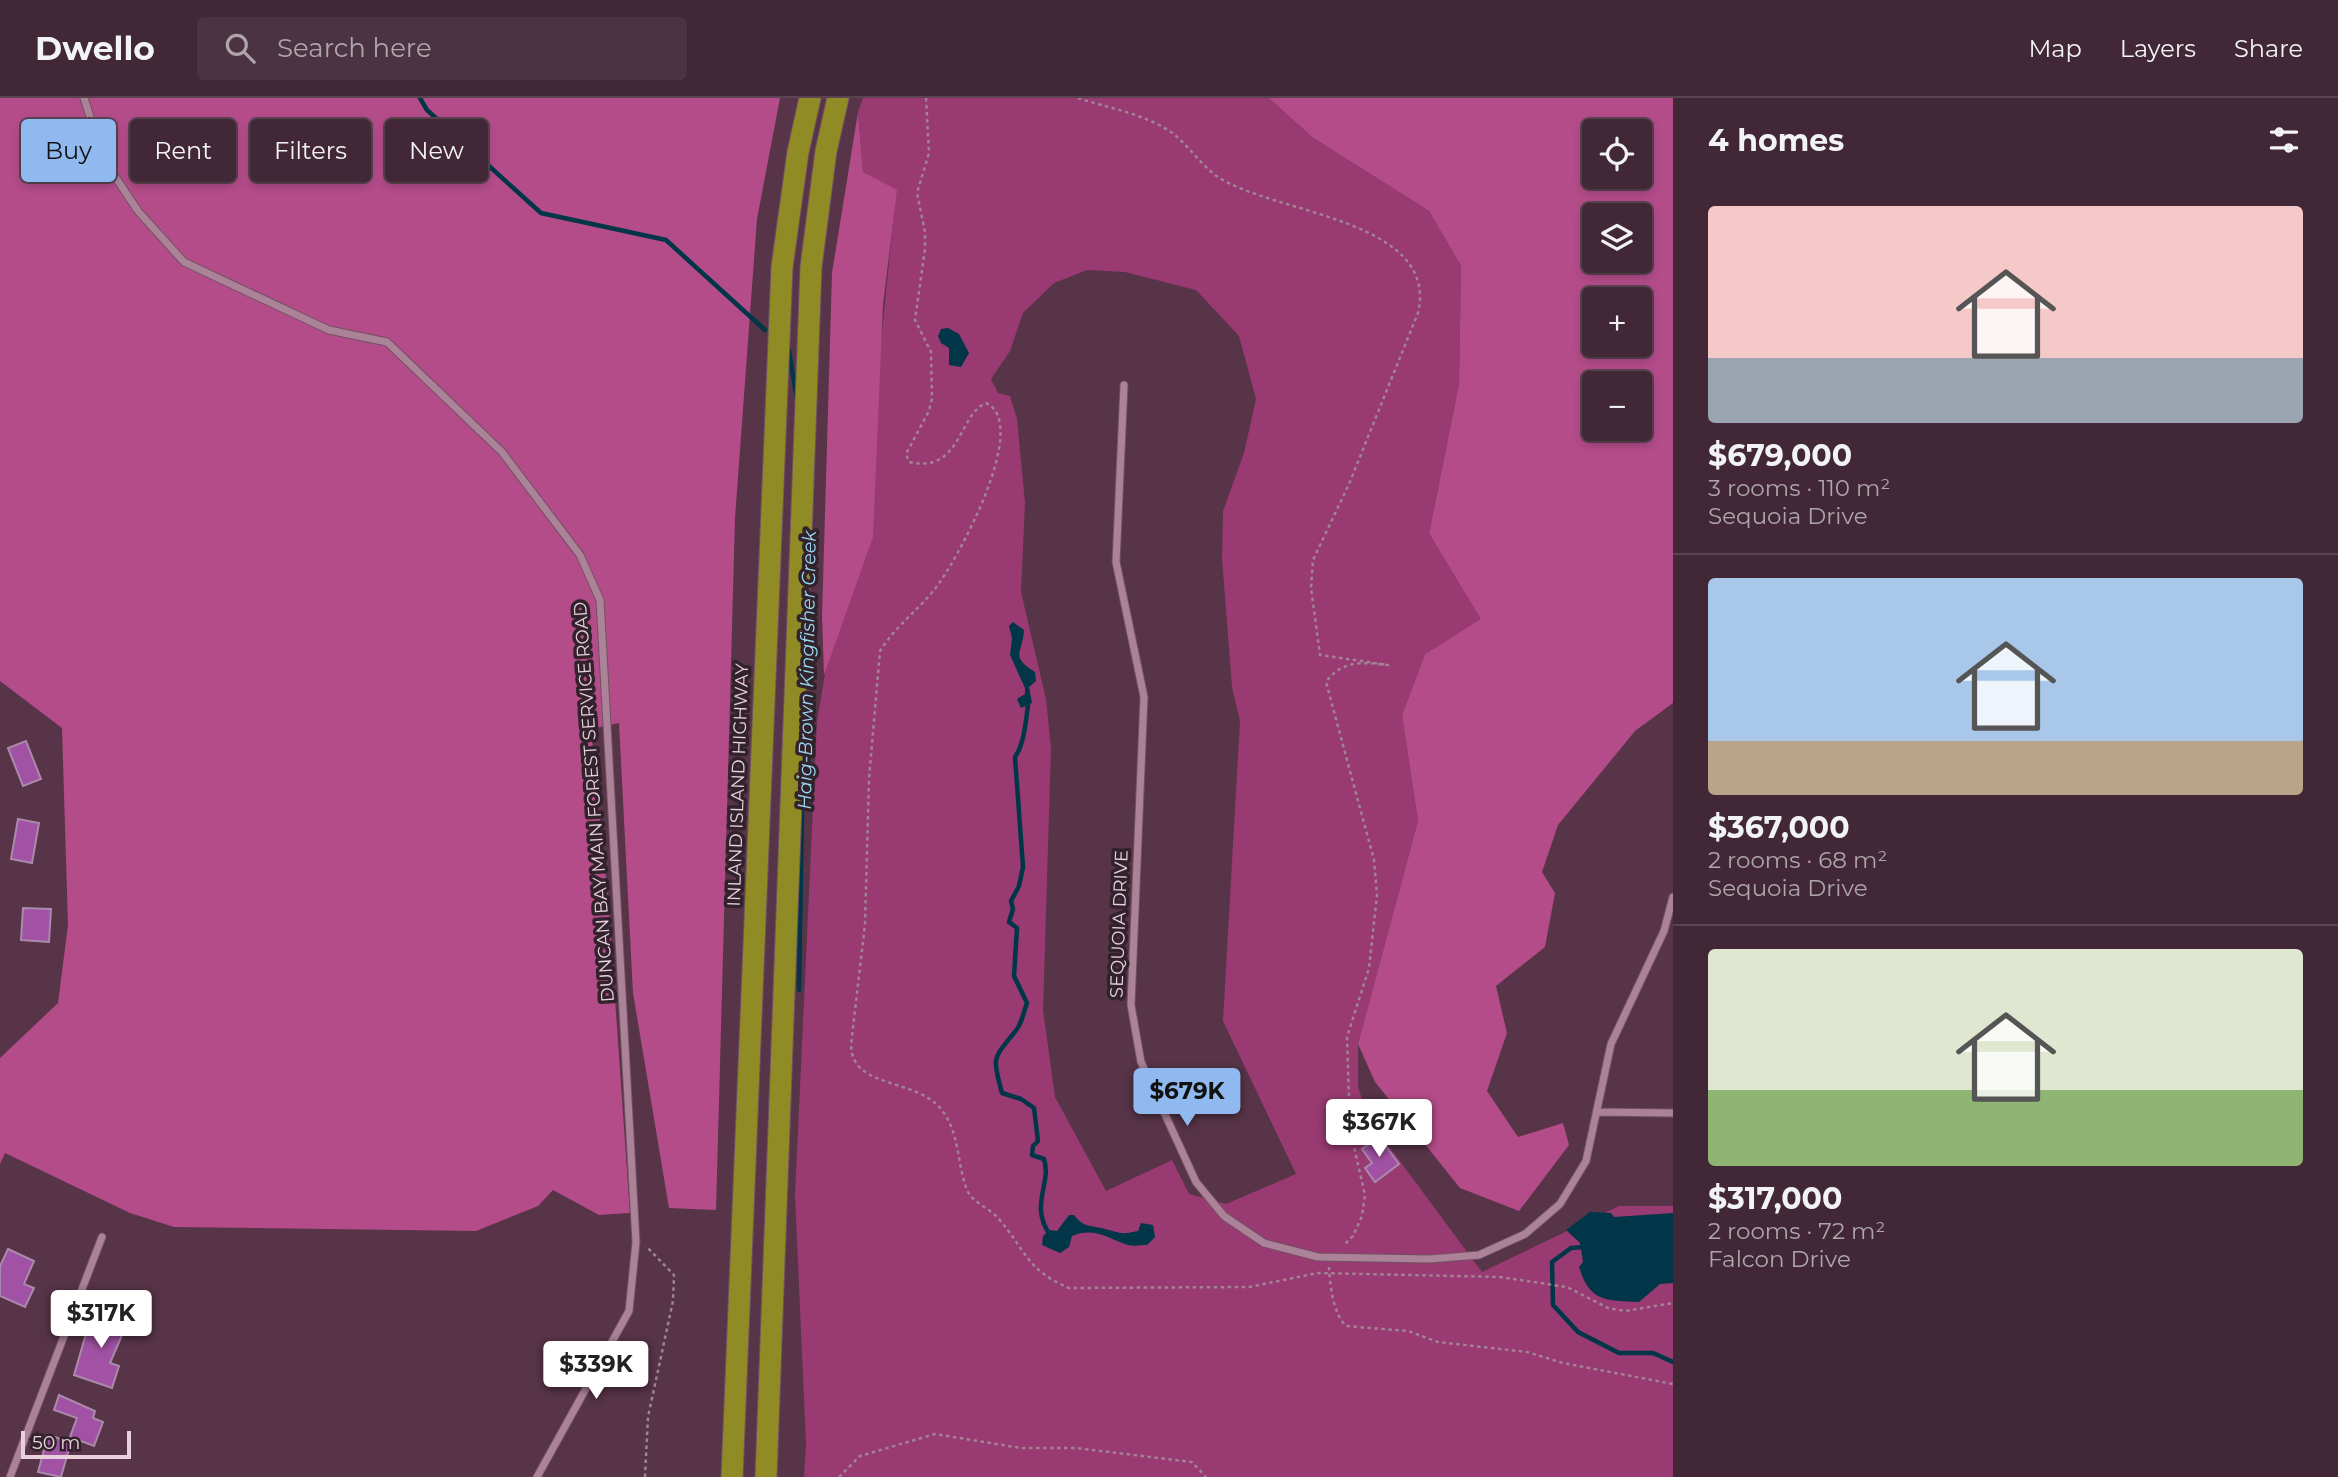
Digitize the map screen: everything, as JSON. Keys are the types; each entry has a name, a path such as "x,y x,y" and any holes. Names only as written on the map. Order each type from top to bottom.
{"highway":[{"name":"INLAND ISLAND HIGHWAY","path":"732,1477 782,267 798,152 810,98"},
{"path":"766,1477 811,267 826,151 838,98"}],"street":[{"name":"DUNCAN BAY MAIN FOREST SERVICE ROAD","path":"84,98 104,160 138,211 184,262 329,330 387,342 502,452 580,555 600,600 636,1237 629,1311 537,1477"},
{"name":"SEQUOIA DRIVE","path":"1124,385 1116,562 1144,697 1131,1005 1142,1062 1196,1182 1224,1216 1264,1243 1318,1257 1429,1259 1479,1255 1525,1234 1560,1204 1586,1161 1611,1044 1664,931 1673,897"},
{"path":"1664,931 1673,932"},
{"path":"1598,1112 1673,1113"},
{"path":"10,1477 102,1237"}],"path":[{"path":"926,98 929,153 917,193 925,232 925,249 915,320 931,352 932,398 929,411 906,454 909,462 920,464 948,453 958,442 978,406 986,403 995,407 1000,416 1002,435 993,472 949,569 933,591 890,635 880,651 869,779 865,923 851,1056 856,1065 866,1074 927,1095 937,1103 953,1128 971,1198 998,1219 1031,1265 1045,1278 1069,1288 1158,1290 1250,1287 1295,1276 1329,1274 1500,1277 1567,1287 1608,1308 1625,1311 1673,1303"},
{"path":"1077,98 1154,124 1175,135 1218,177 1258,197 1350,224 1383,241 1405,257 1419,275 1422,295 1418,313 1349,484 1313,560 1311,588 1320,655 1388,665 1350,664 1335,670 1326,682 1374,860 1377,895 1369,968 1347,1037 1350,1129 1365,1195 1362,1216 1353,1236 1345,1244"},
{"path":"636,1237 674,1275 673,1301 648,1417 645,1477"},
{"path":"1329,1267 1341,1320 1346,1326 1408,1331 1438,1342 1527,1352 1563,1363 1673,1384"},
{"path":"839,1477 860,1455 926,1436 943,1434 994,1445 1076,1448 1192,1462 1206,1477"}],"shaded area":[{"path":"0,98 780,98 757,219 735,518 716,1210 669,1208 633,993 619,723 591,729 608,899 630,1213 599,1215 553,1190 538,1206 476,1231 174,1227 130,1213 5,1153 0,1164 0,1058 58,1003 68,925 62,728 0,681"},
{"path":"862,98 858,113 863,172 897,190 883,305 873,537 824,675 822,616 832,273 858,112"},
{"path":"863,98 1269,98 1312,137 1429,211 1461,266 1459,384 1429,532 1482,619 1425,654 1402,715 1418,821 1358,1044 1358,1087 1368,1118 1482,1272 1619,1206 1673,1206 1673,1477 804,1477 806,1444 795,1195 817,721 881,343 896,191 863,172 858,112","holes":["1087,270 1125,272 1196,290 1239,336 1256,399 1244,453 1223,511 1222,558 1232,687 1240,721 1223,1021 1296,1174 1226,1204 1189,1194 1172,1160 1106,1191 1055,1097 1043,1010 1051,749 1046,699 1021,592 1025,503 1017,419 1010,396 998,393 991,379 1010,351 1023,313 1054,283"]},
{"path":"1269,98 1673,98 1673,703 1635,731 1558,825 1542,872 1555,893 1545,947 1496,986 1507,1033 1487,1091 1518,1137 1563,1123 1569,1145 1519,1211 1460,1188 1375,1082 1358,1044 1418,821 1402,715 1425,654 1481,619 1429,533 1459,384 1461,266 1429,211 1312,137"}],"water":[{"path":"948,328 959,334 969,353 961,367 949,365 949,348 941,343 938,336 941,329"},
{"path":"1013,622 1024,630 1019,654 1022,662 1035,672 1036,681 1029,687 1032,703 1021,708 1017,699 1025,694 1025,688 1010,655 1012,638 1009,626"},
{"path":"1590,1212 1611,1213 1614,1217 1673,1213 1673,1283 1660,1284 1639,1302 1608,1300 1594,1293 1583,1279 1579,1267 1583,1262 1580,1243 1566,1230"},
{"path":"1069,1215 1074,1215 1088,1225 1121,1233 1138,1231 1141,1223 1153,1225 1155,1237 1147,1245 1133,1246 1086,1232 1072,1236 1069,1247 1060,1253 1042,1245 1043,1236 1050,1230 1057,1231"}],"building":[{"path":"26,741 41,779 23,786 8,748"},
{"path":"18,819 39,823 32,863 11,859"},
{"path":"23,908 51,909 49,942 21,940"},
{"path":"1379,1137 1399,1164 1375,1182 1365,1168 1372,1163 1362,1149"},
{"path":"8,1249 34,1261 24,1284 34,1288 25,1307 0,1296 0,1266"},
{"path":"110,1311 129,1319 110,1363 119,1366 112,1388 74,1375 90,1320 103,1326"},
{"path":"59,1395 95,1411 93,1418 103,1422 94,1446 70,1437 77,1418 54,1410"},
{"path":"48,1435 71,1442 61,1477 38,1472"}],"waterway":[{"name":"Haig-Brown Kingfisher Creek","path":"420,98 427,110 541,213 666,240 765,330"},
{"name":"Haig-Brown Kingfisher Creek","path":"789,351 797,399"},
{"path":"1028,705 1023,739 1015,757 1023,867 1019,886 1011,901 1013,909 1009,922 1017,928 1014,976 1027,1003 1019,1026 999,1052 996,1071 1002,1093 1021,1099 1034,1108 1038,1141 1033,1146 1032,1155 1044,1159 1046,1168 1041,1214 1050,1235"},
{"name":"Haig-Brown Kingfisher Creek","path":"799,990 803,750"},
{"path":"1585,1247 1571,1248 1552,1262 1553,1305 1578,1332 1619,1353 1653,1353 1673,1362"}]}
